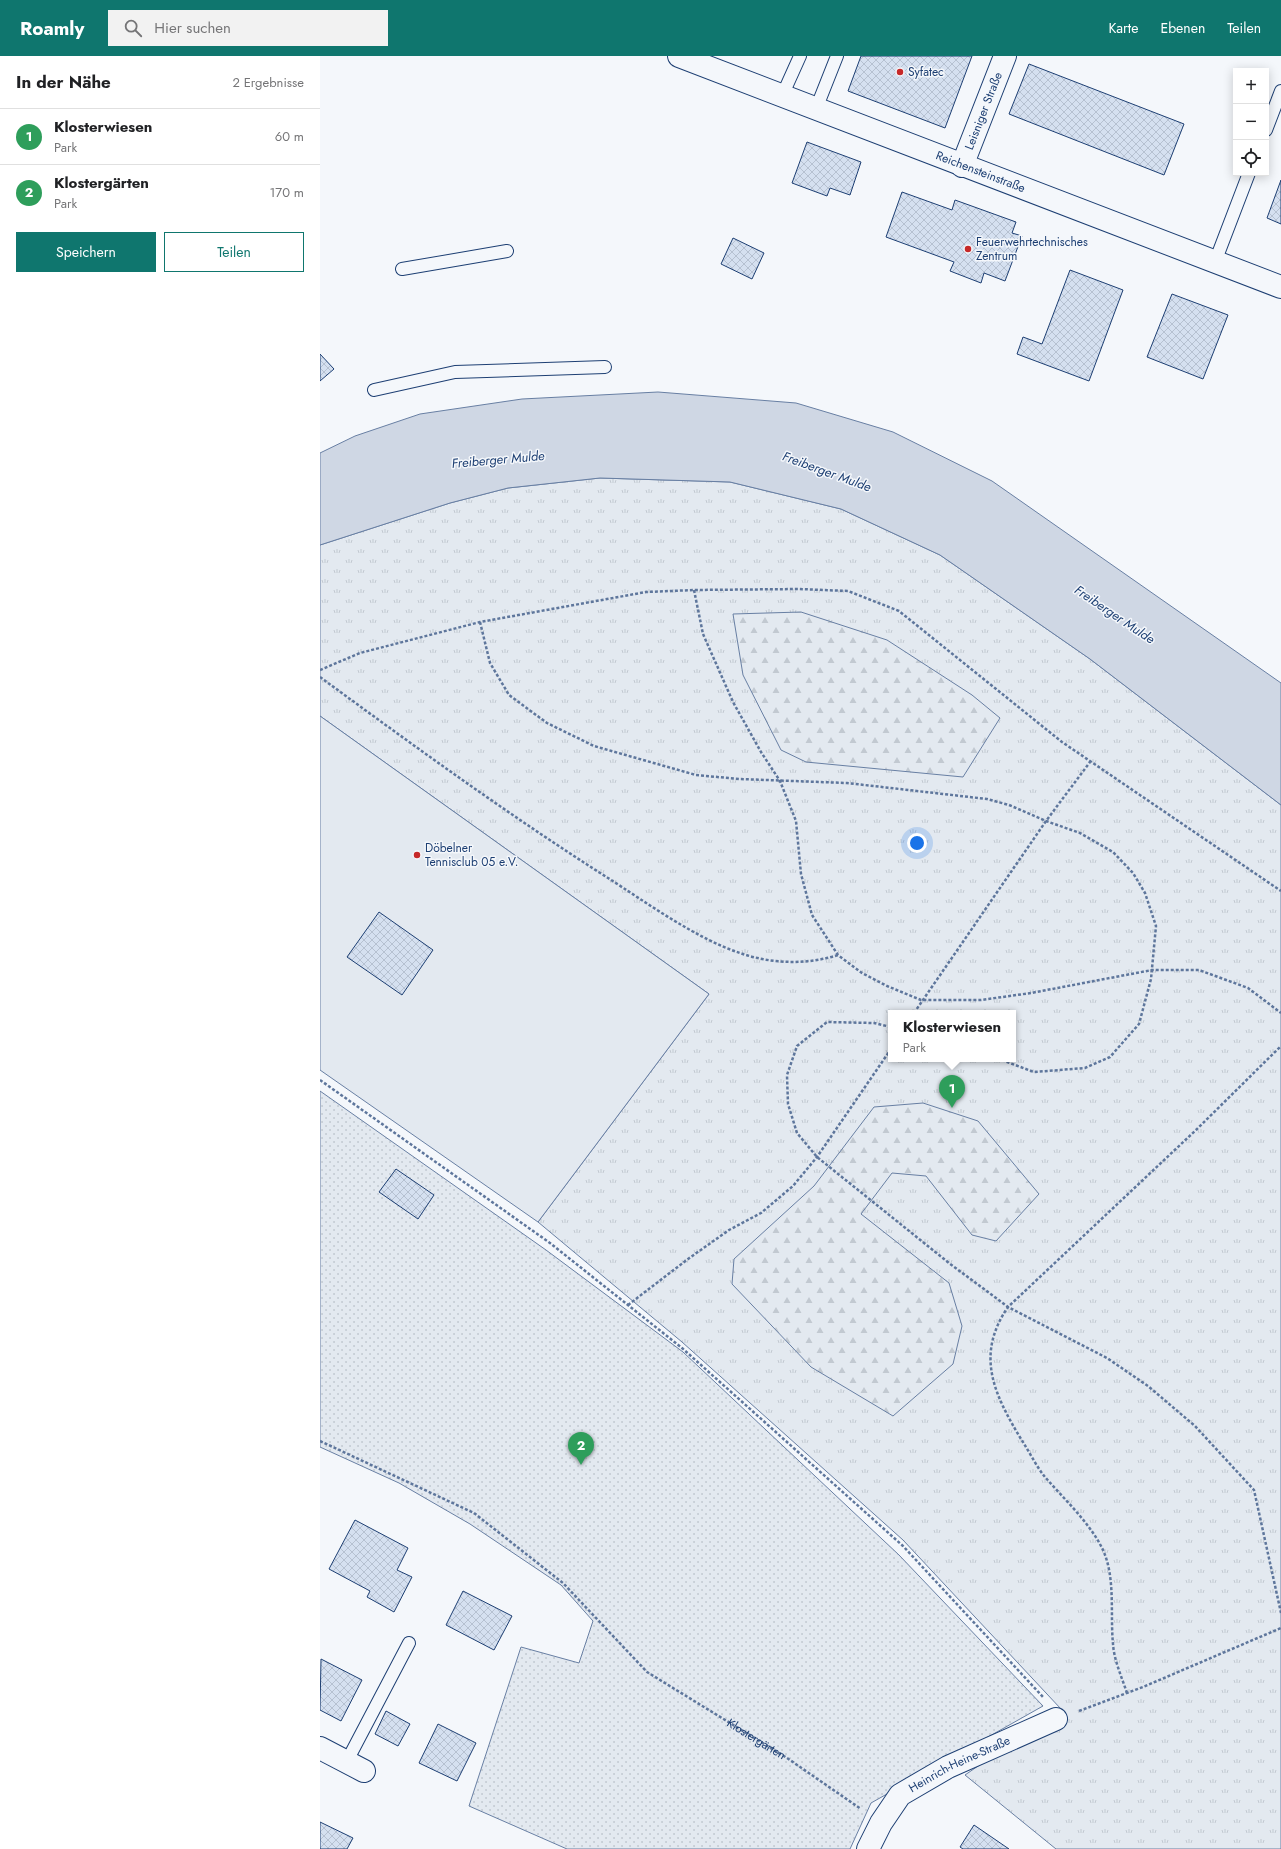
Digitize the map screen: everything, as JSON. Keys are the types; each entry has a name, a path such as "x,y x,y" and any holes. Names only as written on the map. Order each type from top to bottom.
{"street":[{"name":"Reichensteinstraße","path":"679,56 962,166 1281,287"},
{"name":"Leisniger Straße","path":"962,166 1005,56"},
{"name":"Heinrich-Heine-Straße","path":"868,1849 881,1823 900,1795 942,1771 1056,1719"},
{"path":"320,1748 356,1766"}],"lane":[{"path":"782,96 800,56"},
{"path":"816,109 837,56"},
{"path":"1269,122 1281,91"},
{"path":"1215,262 1248,176"},
{"path":"402,269 507,251"},
{"path":"374,390 456,372 605,367"},
{"path":"356,1766 409,1643"}],"path":[{"path":"320,670 360,652 480,622 646,592 799,588 848,591 899,612 1056,738 1281,891"},
{"path":"694,590 703,634 733,702 761,752 780,780 796,821 801,874 812,915 838,955 862,973 887,986 921,1000 988,999 1031,993 1152,970 1199,970 1248,988 1281,1013"},
{"path":"480,622 490,663 509,695 548,723 594,746 696,775 847,783 987,799 1009,805 1046,821 1080,833 1113,852 1133,873 1145,893 1156,926 1152,970 1139,1024 1110,1057 1085,1068 1034,1072 1007,1062"},
{"path":"320,677 420,751 560,847 658,910 709,939 740,953 768,960 796,962 822,960 838,955"},
{"path":"916,1010 921,1000 1046,821 1090,762"},
{"path":"888,1026 874,1023 827,1022 797,1046 787,1075 788,1104 797,1133 817,1157 949,1263 1008,1307 1107,1358 1148,1386 1195,1426 1254,1490 1281,1613"},
{"path":"1127,1693 1113,1645 1112,1598 1103,1548 1092,1532 1044,1475 1007,1416 995,1391 990,1361 998,1322 1008,1307 1196,1130 1281,1046"},
{"path":"628,1305 699,1250 729,1230 761,1213 792,1186 817,1157 888,1053"},
{"path":"320,1080 550,1243 682,1348 903,1546 1048,1702 1056,1719 1127,1693 1281,1628"},
{"name":"Klostergärten","path":"320,1441 474,1513 563,1583 647,1672 787,1758 881,1823"}],"green space":[{"path":"600,478 730,482 841,509 940,555 1090,659 1281,805 1281,1849 1056,1849 965,1775 1061,1709 903,1540 682,1342 538,1222 709,994 320,716 320,545 450,503 508,488"},
{"path":"801,612 887,640 972,695 1000,718 963,777 806,762 781,750 743,675 733,614"},
{"name":"Döbelner Tennisclub 05 e.V.","path":"320,716 709,994 538,1222 320,1070"},
{"path":"320,1091 546,1250 683,1352 899,1555 1043,1706 871,1803 850,1849 567,1849 469,1806 521,1647 579,1663 593,1621 561,1585 470,1524 399,1483 320,1447"},
{"path":"923,1103 978,1121 1039,1194 996,1241 972,1235 926,1176 892,1173 861,1214 949,1283 962,1326 953,1364 893,1416 811,1367 732,1284 734,1259 814,1186 874,1107"}],"water":[{"name":"Freiberger Mulde","path":"658,392 796,403 893,432 992,481 1281,683 1281,805 1090,659 940,555 841,509 730,482 600,478 508,488 450,503 320,545 320,453 355,436 420,414 522,399"}],"building":[{"path":"861,56 972,56 945,128 848,91"},
{"path":"1029,64 1184,124 1164,175 1009,114"},
{"path":"807,142 861,162 850,195 830,188 827,196 792,183"},
{"path":"1281,180 1281,224 1267,218"},
{"name":"Feuerwehrtechnisches Zentrum","path":"902,192 952,210 955,200 1016,222 1012,233 1022,236 1005,281 984,273 981,283 950,271 954,262 886,237"},
{"path":"733,238 764,253 752,279 721,264"},
{"path":"1070,270 1123,290 1089,381 1017,354 1023,337 1042,344"},
{"path":"1172,294 1228,315 1203,379 1147,357"},
{"path":"320,354 334,369 320,381"},
{"path":"379,912 433,950 402,995 347,957"},
{"path":"396,1169 434,1195 418,1219 379,1192"},
{"path":"355,1520 408,1548 397,1570 412,1577 394,1612 367,1597 370,1591 329,1569"},
{"path":"463,1591 512,1616 494,1650 446,1625"},
{"path":"321,1659 362,1680 341,1721 320,1710"},
{"path":"386,1711 410,1724 398,1746 375,1734"},
{"path":"438,1724 476,1743 457,1781 419,1763"},
{"path":"320,1822 353,1838 347,1849 320,1849"},
{"path":"974,1825 1009,1849 963,1849 960,1847"}],"place":[{"name":"Syfatec","path":"900,72"},
{"name":"Feuerwehrtechnisches Zentrum","path":"968,249"},
{"name":"Döbelner Tennisclub 05 e.V.","path":"417,855"},
{"name":"Klosterwiesen","path":"952,1108"},
{"name":"Klostergärten","path":"581,1465"}]}
